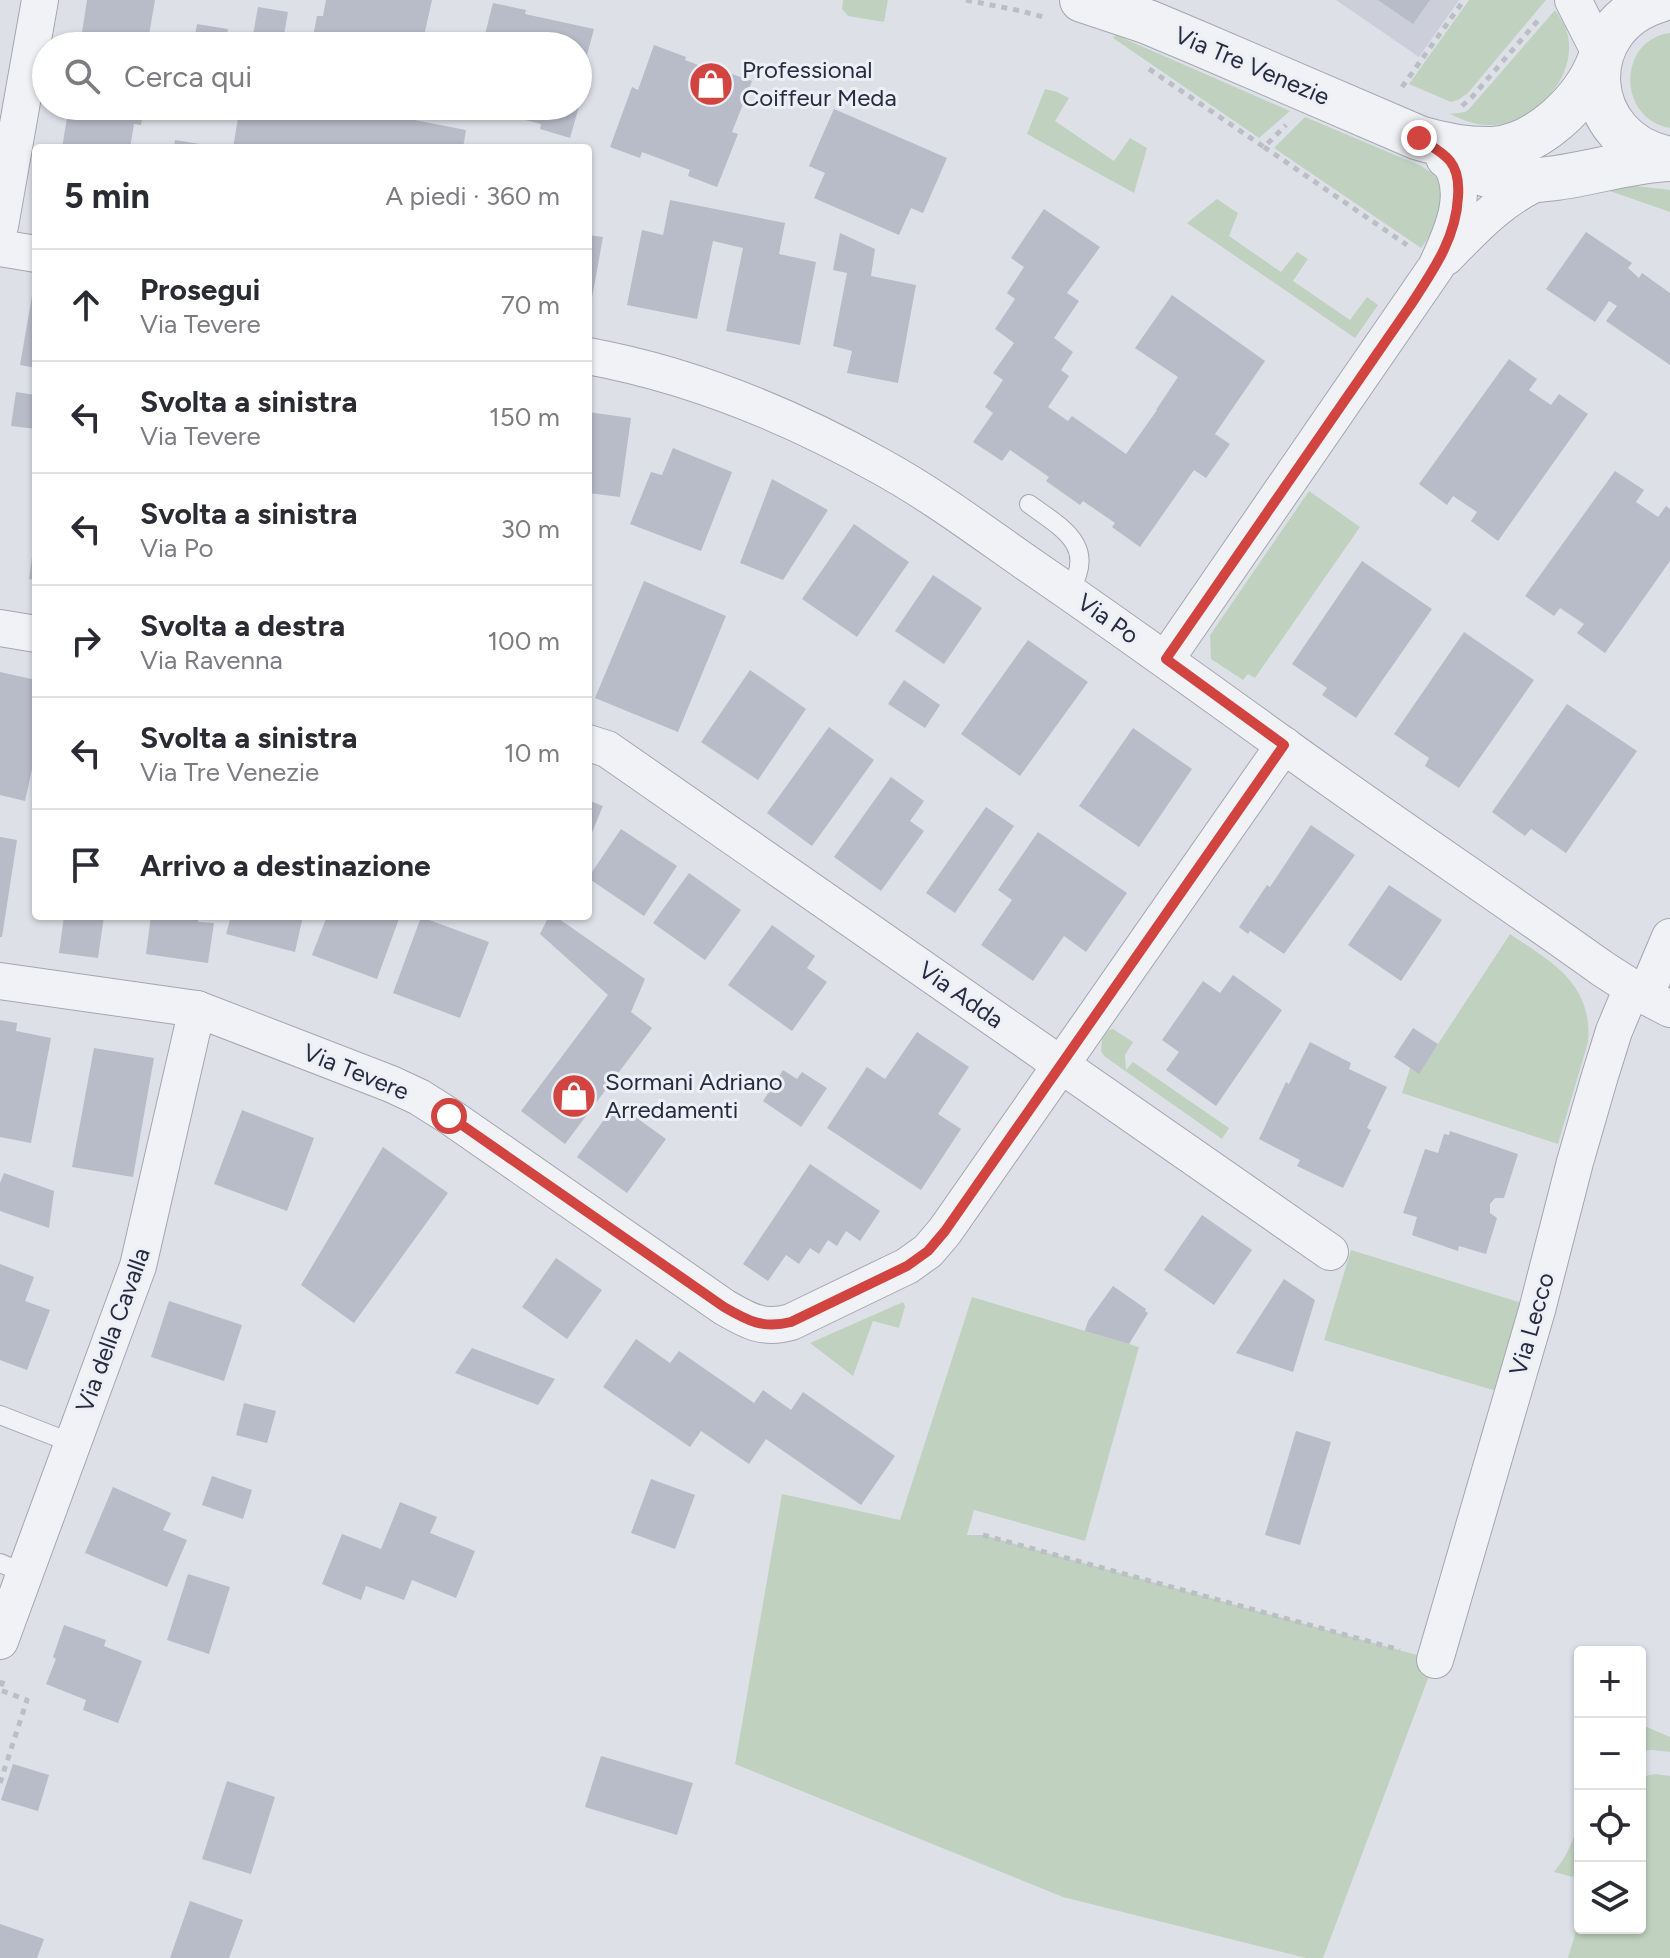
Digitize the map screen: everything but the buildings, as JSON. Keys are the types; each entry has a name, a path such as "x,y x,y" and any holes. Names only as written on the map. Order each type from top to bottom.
{"street":[{"path":"34,32 40,0"},
{"name":"Via Tre Venezie","path":"1082,0 1185,37 1490,176 1509,180 1548,178 1639,161 1670,159"},
{"name":"Via Tre Venezie","path":"1432,147 1495,149 1515,144 1550,124 1577,100 1593,77 1609,37 1637,9 1660,0"},
{"path":"1559,6 1600,59 1598,89 1606,115 1614,127 1633,145 1670,159"},
{"path":"0,226 32,45"},
{"path":"1432,147 1452,163 1458,179 1453,227 1436,267"},
{"path":"1166,659 1436,267 1497,207 1524,188 1548,178"},
{"path":"0,248 32,253"},
{"name":"Via Po","path":"592,357 660,372 748,402 837,443 924,492 1649,998"},
{"path":"0,628 32,633"},
{"name":"Via Adda","path":"592,744 607,749 1330,1252"},
{"name":"Via Tevere","path":"0,981 197,1009 391,1084 449,1116 724,1307 758,1324 775,1326 791,1322 849,1295 907,1266 928,1251 1284,745"},
{"name":"Via Lecco","path":"1435,1660 1614,1031 1649,998 1670,937"},
{"name":"Via della Cavalla","path":"4,1653 12,1568 72,1443 138,1266 197,1009"}],"lane":[{"path":"1029,504 1074,540 1079,552 1079,572 1069,591"},
{"path":"0,1415 72,1443"}],"path":[{"path":"1413,94 1401,89 1464,0"},
{"path":"1453,108 1460,107 1472,97 1559,6"},
{"path":"1264,147 1436,267"},
{"path":"983,1535 1435,1660"},
{"path":"0,1783 27,1700 0,1690 4,1653"}],"shaded area":[{"path":"1336,0 1459,0 1419,57"}],"green space":[{"path":"843,0 888,0 884,22 848,16 842,9"},
{"path":"1469,0 1546,0 1468,93 1451,102 1409,84"},
{"path":"1555,10 1566,28 1569,50 1562,77 1544,101 1519,118 1491,125 1480,125 1450,114 1469,109"},
{"path":"1670,33 1670,128 1653,122 1640,110 1630,80 1640,50 1653,39"},
{"path":"1116,35 1290,111 1259,138 1113,38"},
{"path":"1045,89 1069,98 1055,121 1114,161 1130,138 1147,148 1134,193 1027,134"},
{"path":"1305,117 1419,165 1440,183 1444,193 1441,215 1421,248 1274,148"},
{"path":"1636,186 1670,190 1670,212 1607,190"},
{"path":"1217,199 1238,213 1229,236 1281,272 1297,252 1308,259 1293,281 1350,320 1367,297 1378,305 1355,338 1187,223"},
{"path":"1309,491 1360,527 1255,678 1248,674 1243,680 1211,659 1210,635"},
{"path":"1510,934 1567,977 1584,1005 1588,1022 1588,1042 1558,1144 1402,1093 1410,1068 1419,1073"},
{"path":"1113,1029 1133,1042 1125,1055 1126,1070 1133,1062 1229,1128 1222,1139 1104,1056 1102,1039"},
{"path":"1351,1250 1525,1304 1500,1392 1324,1340"},
{"path":"972,1297 1139,1347 1085,1541 974,1510 967,1535 983,1535 1435,1660 1323,1958 1306,1958 1063,1897 735,1764 782,1494 900,1520"},
{"path":"903,1302 905,1306 899,1328 873,1321 853,1376 810,1343"},
{"path":"1646,1727 1670,1737 1670,1752 1646,1750"},
{"path":"1646,1776 1670,1776 1670,1958 1568,1958 1575,1934 1646,1934"},
{"path":"1574,1834 1573,1877 1554,1872"}],"place":[{"name":"Professional Coiffeur Meda","path":"711,84"},
{"name":"Sormani Adriano Arredamenti","path":"574,1096"}],"route":[{"path":"449,1116 724,1307 758,1324 775,1326 791,1322 907,1266 928,1251 1284,745 1166,659 1436,267 1453,227 1458,179 1452,163 1419,138"}]}
